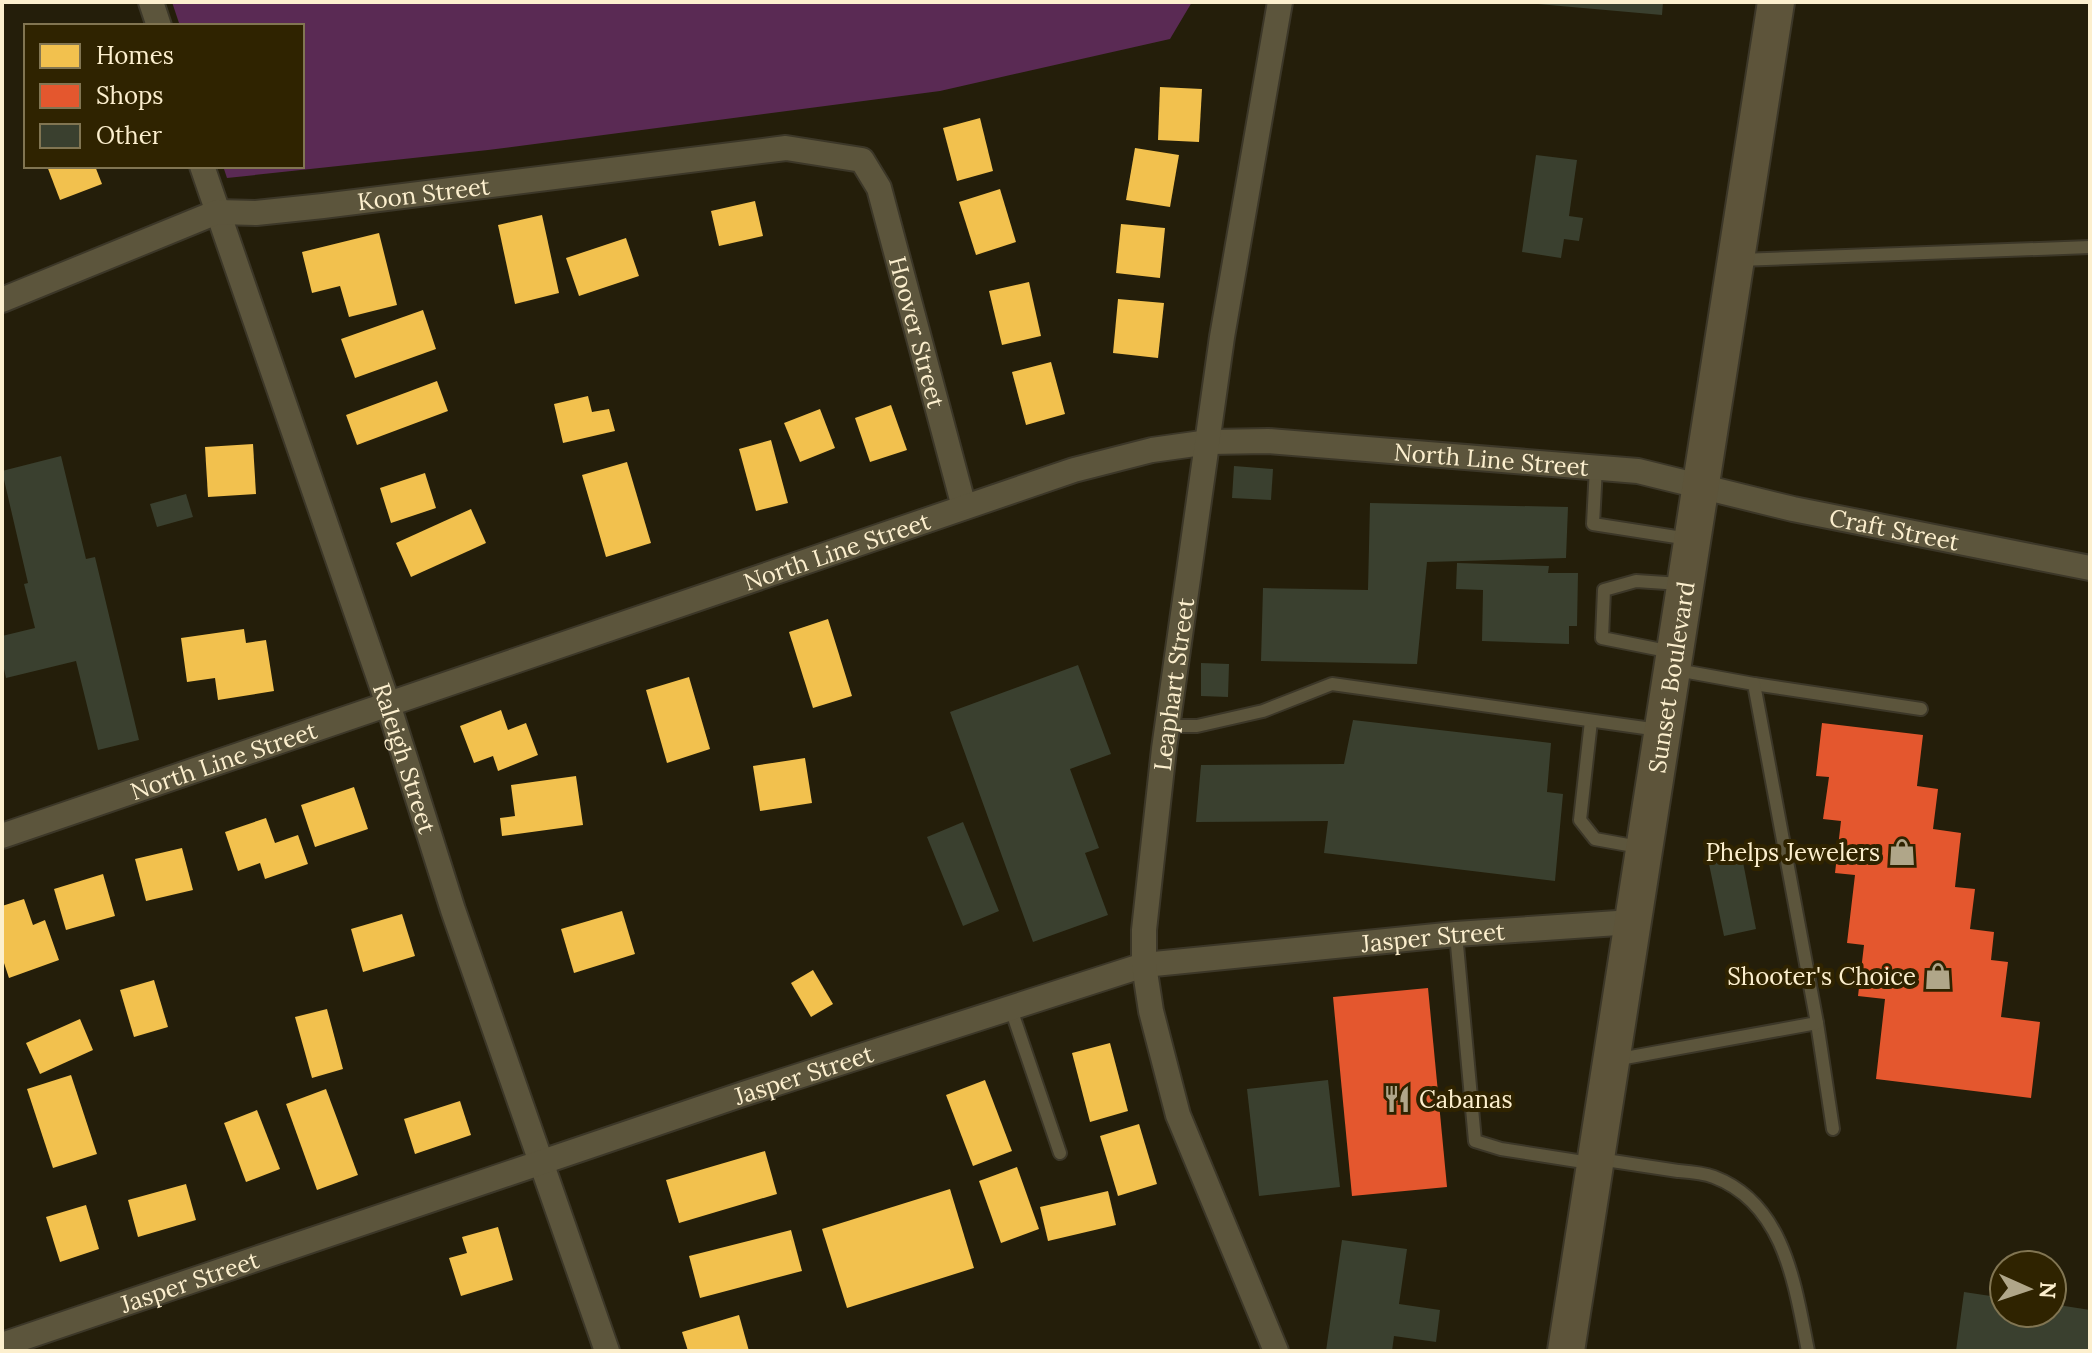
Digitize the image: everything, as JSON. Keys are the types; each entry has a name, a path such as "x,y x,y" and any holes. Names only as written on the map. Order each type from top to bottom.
{"main road":[{"name":"Sunset Boulevard","path":"1566,1351 1776,2"}],"street":[{"path":"151,2 158,24"},
{"name":"Leaphart Street","path":"1276,1351 1178,1115 1151,1011 1144,965 1144,930 1167,726 1222,337 1280,2"},
{"name":"Koon Street","path":"2,300 217,212 256,213 323,206 786,148 862,160"},
{"name":"Hoover Street","path":"862,160 879,188 964,507"},
{"name":"Raleigh Street","path":"203,168 388,704 453,910 607,1351"},
{"name":"North Line Street","path":"2,836 1074,470 1152,450 1209,442 1268,441 1638,471 1700,487"},
{"name":"Craft Street","path":"1700,487 1793,509 2090,568"},
{"name":"Jasper Street","path":"4,1344 743,1094 1144,965 1456,934 1632,922"}],"lane":[{"path":"1735,260 2090,247"},
{"path":"1596,467 1593,524 1692,539"},
{"path":"1685,584 1636,581 1604,590 1602,638 1754,684 1921,709"},
{"path":"1167,726 1197,726 1263,711 1332,684 1662,731"},
{"path":"1754,684 1817,1023 1833,1129"},
{"path":"1591,721 1580,820 1595,839 1644,847"},
{"path":"1456,934 1475,1141 1501,1149 1712,1176 1741,1190 1764,1214 1784,1247 1796,1286 1808,1351"},
{"path":"1011,1009 1060,1153"},
{"path":"1611,1061 1817,1023"}],"shaded area":[{"path":"172,2 1192,2 1170,39 940,91 488,150 227,178 224,168 304,168 304,24 179,24"}],"building: Homes":[{"path":"1160,87 1202,89 1199,142 1158,140"},
{"path":"980,118 993,171 957,181 943,128"},
{"path":"1135,148 1179,155 1170,207 1126,200"},
{"path":"48,168 96,168 102,184 60,200"},
{"path":"1000,189 1016,242 976,255 959,202"},
{"path":"755,201 763,236 719,246 711,211"},
{"path":"542,215 559,293 515,304 498,225"},
{"path":"1121,224 1165,228 1160,278 1116,273"},
{"path":"379,233 397,305 349,317 340,286 312,293 302,252"},
{"path":"626,238 639,276 579,296 566,258"},
{"path":"1029,282 1041,336 1002,345 989,291"},
{"path":"1118,299 1164,303 1158,358 1113,353"},
{"path":"423,310 436,349 355,378 341,339"},
{"path":"1051,362 1065,414 1026,425 1012,372"},
{"path":"437,381 448,411 357,445 346,415"},
{"path":"588,396 592,412 609,409 615,431 563,443 554,404"},
{"path":"891,405 907,450 870,462 855,418"},
{"path":"820,409 835,448 800,462 784,423"},
{"path":"771,440 788,503 756,511 739,449"},
{"path":"253,444 256,494 208,497 205,447"},
{"path":"627,462 651,543 606,557 582,475"},
{"path":"425,473 436,508 391,523 380,488"},
{"path":"471,509 486,543 411,577 396,543"},
{"path":"828,619 852,696 813,708 789,632"},
{"path":"244,629 246,643 266,640 274,691 218,700 215,678 187,682 181,638"},
{"path":"689,677 710,749 667,763 646,690"},
{"path":"501,710 508,730 526,723 538,755 498,771 493,756 474,763 460,726"},
{"path":"805,758 812,803 760,811 753,766"},
{"path":"576,776 583,825 502,836 500,818 515,816 511,785"},
{"path":"354,787 368,829 315,847 301,805"},
{"path":"266,818 275,843 298,835 308,864 265,879 260,863 238,871 225,832"},
{"path":"182,848 193,890 146,901 135,859"},
{"path":"103,874 115,916 66,930 54,889"},
{"path":"24,899 33,925 45,920 59,960 9,978 2,957 2,906"},
{"path":"622,911 635,954 574,973 561,929"},
{"path":"402,914 415,956 363,972 351,929"},
{"path":"813,970 833,1004 811,1017 791,983"},
{"path":"154,980 168,1027 134,1037 120,990"},
{"path":"327,1009 343,1069 312,1078 295,1017"},
{"path":"80,1019 93,1050 40,1074 26,1043"},
{"path":"1110,1043 1128,1111 1090,1122 1072,1053"},
{"path":"71,1075 97,1154 53,1168 27,1089"},
{"path":"985,1080 1012,1151 973,1166 946,1095"},
{"path":"326,1089 358,1175 317,1190 286,1104"},
{"path":"460,1101 471,1135 415,1154 404,1119"},
{"path":"257,1110 280,1169 246,1182 224,1123"},
{"path":"1139,1124 1157,1184 1118,1196 1100,1136"},
{"path":"765,1151 777,1194 679,1223 666,1180"},
{"path":"1017,1167 1039,1229 1001,1243 979,1181"},
{"path":"186,1184 196,1220 138,1237 128,1200"},
{"path":"950,1189 974,1268 847,1308 822,1229"},
{"path":"1108,1191 1116,1225 1048,1241 1040,1207"},
{"path":"86,1205 99,1249 60,1262 46,1217"},
{"path":"498,1227 513,1280 461,1296 449,1258 467,1253 462,1237"},
{"path":"791,1230 802,1271 700,1298 689,1256"},
{"path":"739,1315 749,1351 688,1351 682,1332"}],"building: Shops":[{"path":"1822,723 1923,735 1917,786 1938,789 1933,829 1961,833 1955,887 1975,889 1970,929 1994,932 1991,960 2008,962 2001,1017 2040,1022 2031,1098 1876,1079 1885,999 1858,996 1864,945 1847,943 1855,875 1835,873 1841,821 1823,819 1829,777 1816,776"},
{"path":"1428,988 1447,1187 1352,1196 1333,997"}],"building: Other":[{"path":"1538,2 1663,2 1662,15"},
{"path":"1536,155 1577,160 1569,216 1583,218 1579,241 1564,239 1561,258 1522,252"},
{"path":"61,456 86,559 95,557 139,740 98,750 76,661 6,678 2,660 2,636 35,628 24,584 28,583 2,471"},
{"path":"1234,466 1273,469 1271,500 1232,498"},
{"path":"186,494 193,517 157,527 150,504"},
{"path":"1370,503 1568,507 1566,558 1427,562 1417,664 1261,661 1263,588 1368,590"},
{"path":"1457,563 1549,566 1548,573 1578,573 1577,626 1569,626 1569,644 1482,641 1483,590 1456,589"},
{"path":"1201,663 1229,664 1228,697 1201,696"},
{"path":"1078,665 1111,754 1070,769 1099,848 1085,853 1108,915 1033,942 950,712"},
{"path":"1353,720 1551,743 1547,792 1563,794 1555,881 1324,853 1328,821 1196,822 1201,765 1344,764"},
{"path":"963,822 999,911 963,926 927,837"},
{"path":"1742,857 1756,929 1724,936 1709,864"},
{"path":"1328,1080 1340,1187 1259,1196 1247,1089"},
{"path":"1342,1240 1407,1249 1399,1304 1440,1310 1436,1342 1394,1336 1392,1351 1326,1351"},
{"path":"1964,1292 1988,1296 1988,1329 2068,1329 2068,1307 2090,1310 2090,1351 1956,1351"}],"place":[{"name":"Phelps Jewelers","path":"1902,852"},
{"name":"Shooter's Choice","path":"1938,976"},
{"name":"Cabanas","path":"1397,1099"}]}
